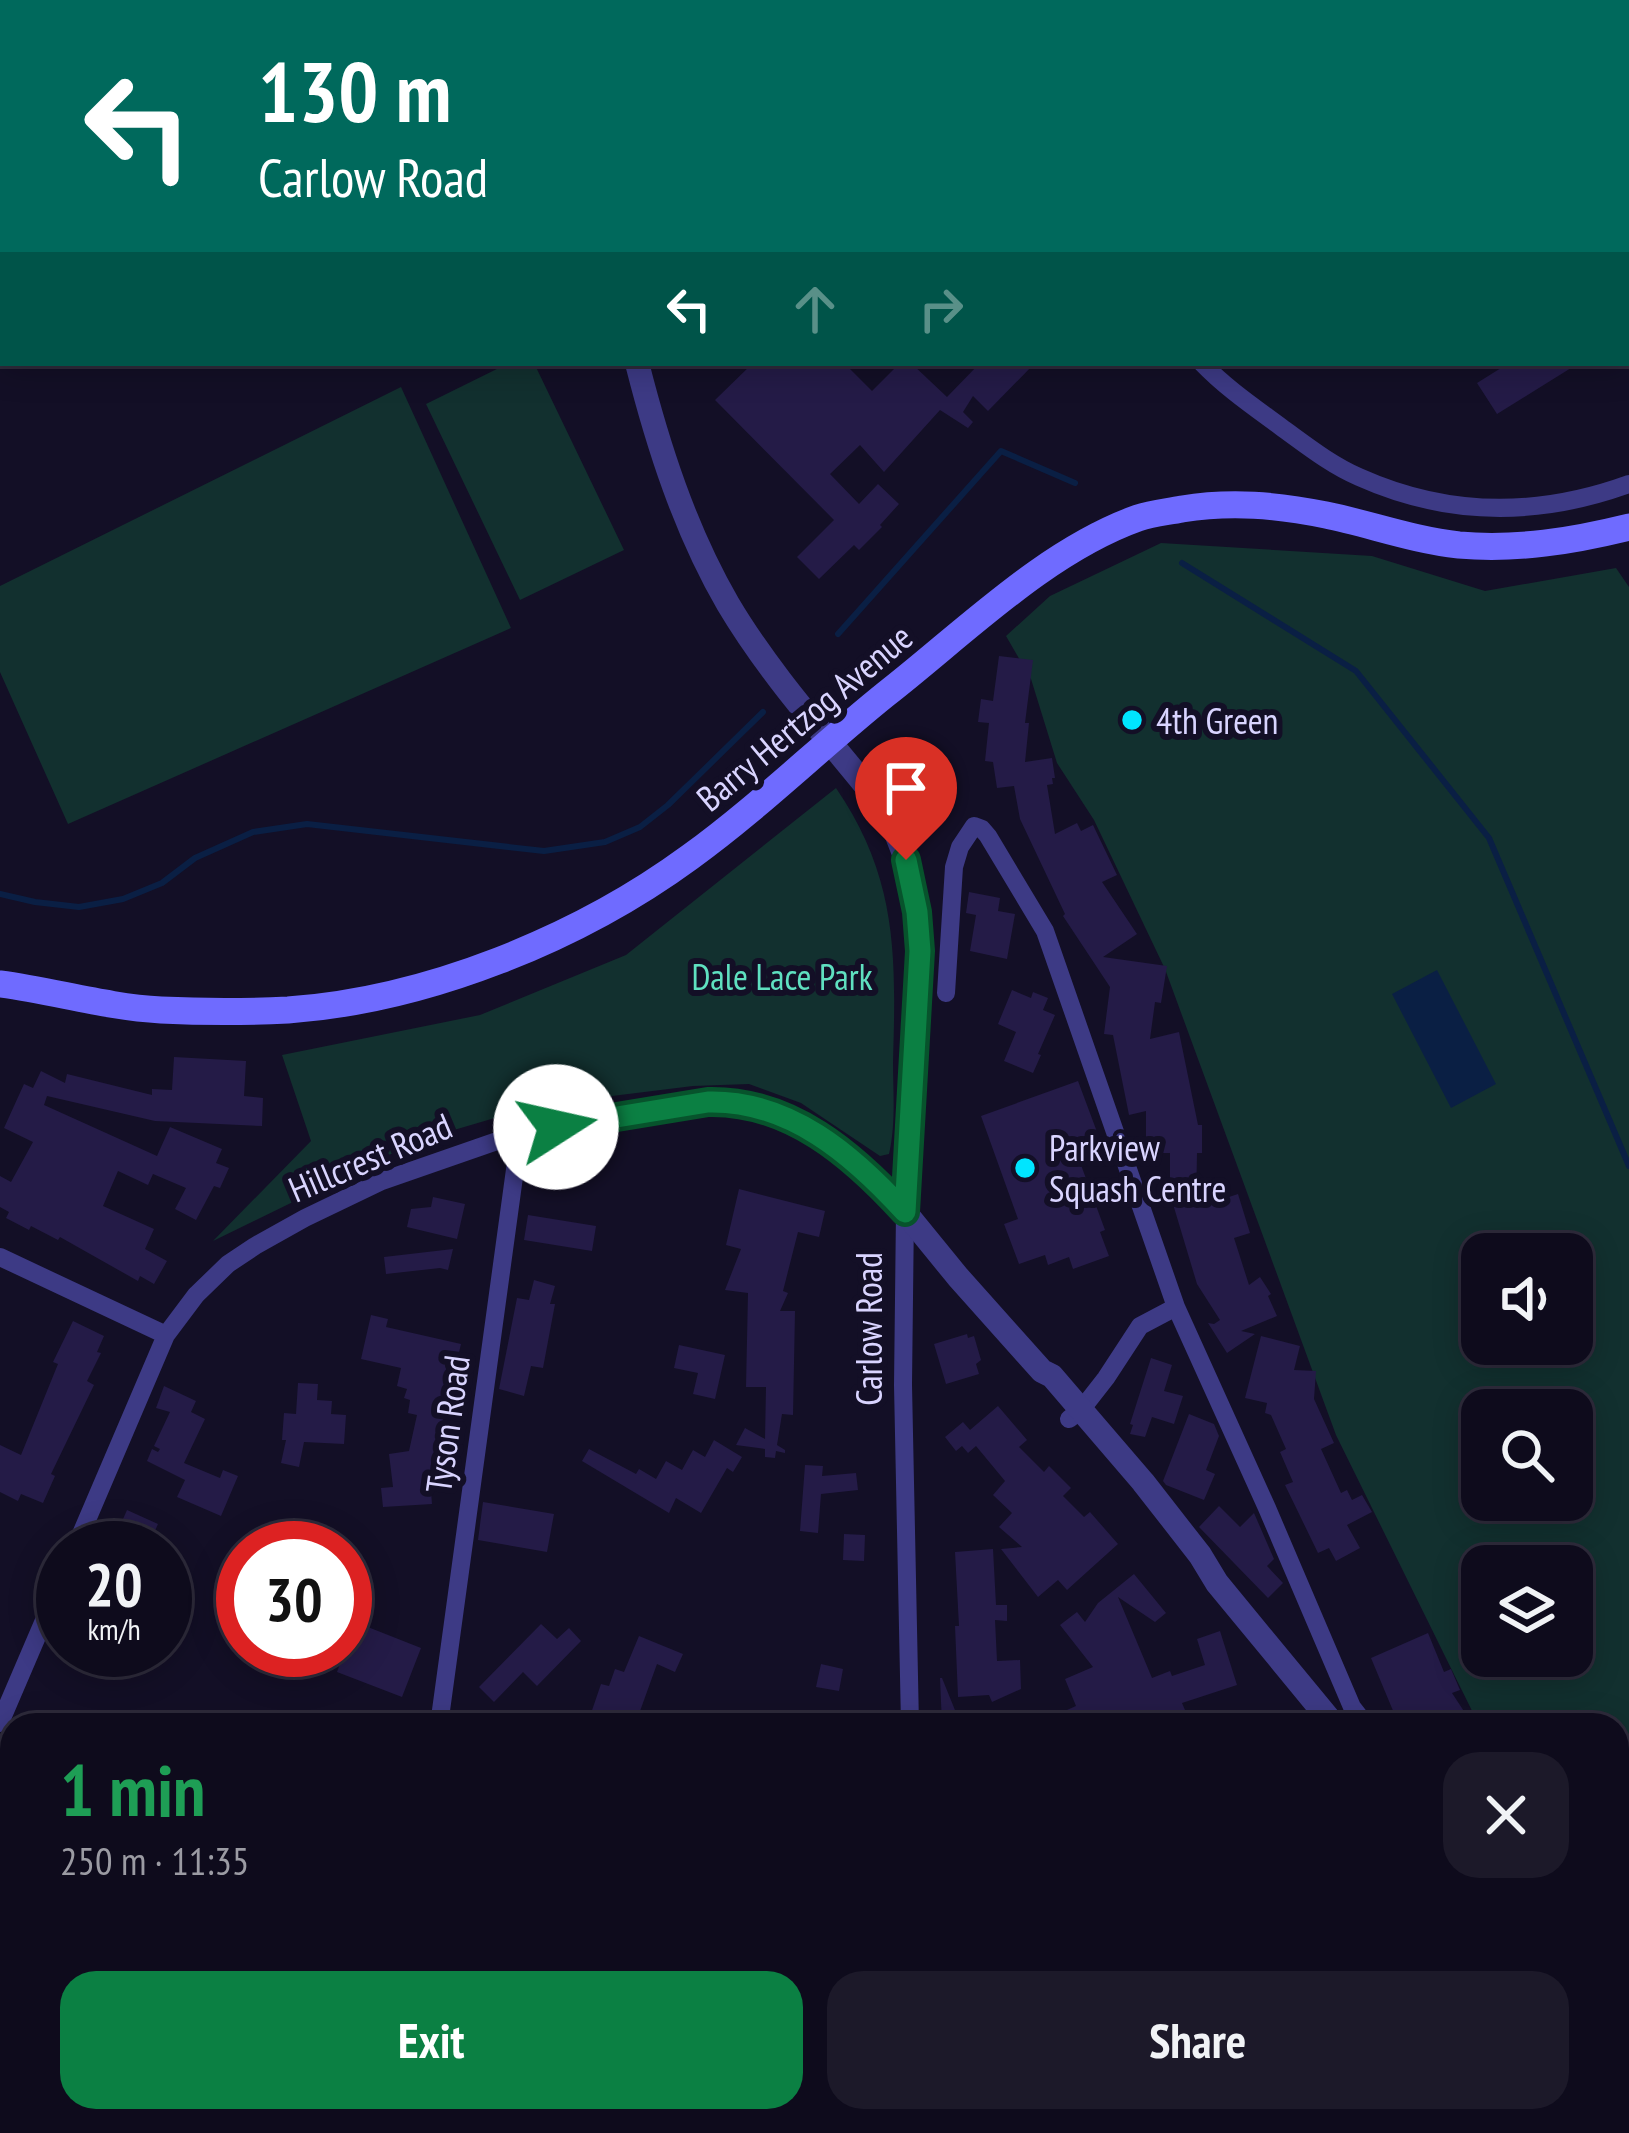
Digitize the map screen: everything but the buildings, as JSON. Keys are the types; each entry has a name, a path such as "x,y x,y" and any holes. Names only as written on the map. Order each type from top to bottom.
{"main road":[{"name":"Barry Hertzog Avenue","path":"6,981 75,999 159,1010 292,1010 381,995 475,969 530,947 610,908 694,854 1016,590 1088,541 1142,516 1241,503 1278,506 1432,541 1496,547 1554,543 1629,527"}],"street":[{"name":"Carlow Road","path":"638,366 690,529 729,606 764,659 879,802 906,860 920,934 905,1212 903,1384 910,1713"},
{"path":"1205,366 1317,454 1358,477 1411,495 1468,507 1533,508 1580,500 1629,484"},
{"path":"946,993 954,867 974,826 988,836 1045,932 1176,1307 1357,1713"},
{"name":"Hillcrest Road","path":"87,1521 166,1335 214,1276 255,1246 382,1181 520,1133 708,1102 750,1105 784,1116 842,1151 905,1212"},
{"name":"Tyson Road","path":"441,1713 520,1133"},
{"path":"905,1212 1042,1371 1052,1376 1075,1415 1200,1555 1321,1713"},
{"path":"0,1257 166,1335"},
{"path":"1075,1415 1140,1326 1176,1307"},
{"path":"4,1713 36,1639"}],"green space":[{"path":"503,366 535,366 624,550 520,600 426,404"},
{"path":"401,387 511,628 68,824 0,672 0,586"},
{"path":"1161,543 1372,556 1485,591 1616,568 1629,587 1629,1713 1473,1713 1336,1435 1165,969 1094,820 1057,763 1031,679 1006,636 1050,596"},
{"name":"Dale Lace Park","path":"836,788 871,854 889,919 894,987 889,1154 880,1156 801,1103 749,1084 539,1105 420,1140 213,1241 311,1141 282,1055 480,1015 626,955"}],"water":[{"path":"1437,970 1496,1084 1451,1108 1392,994"}],"waterway":[{"path":"838,634 1001,451 1075,483"},
{"path":"1182,563 1356,671 1489,838 1629,1166"},
{"path":"0,894 79,907 123,899 162,883 195,858 253,832 307,824 544,851 605,842 640,827 668,805 763,712"}],"place":[{"name":"4th Green","path":"1132,720"},
{"name":"Parkview Squash Centre","path":"1025,1168"}],"route":[{"path":"556,1127 708,1102 765,1108 842,1151 905,1212 920,951 906,860"}]}
